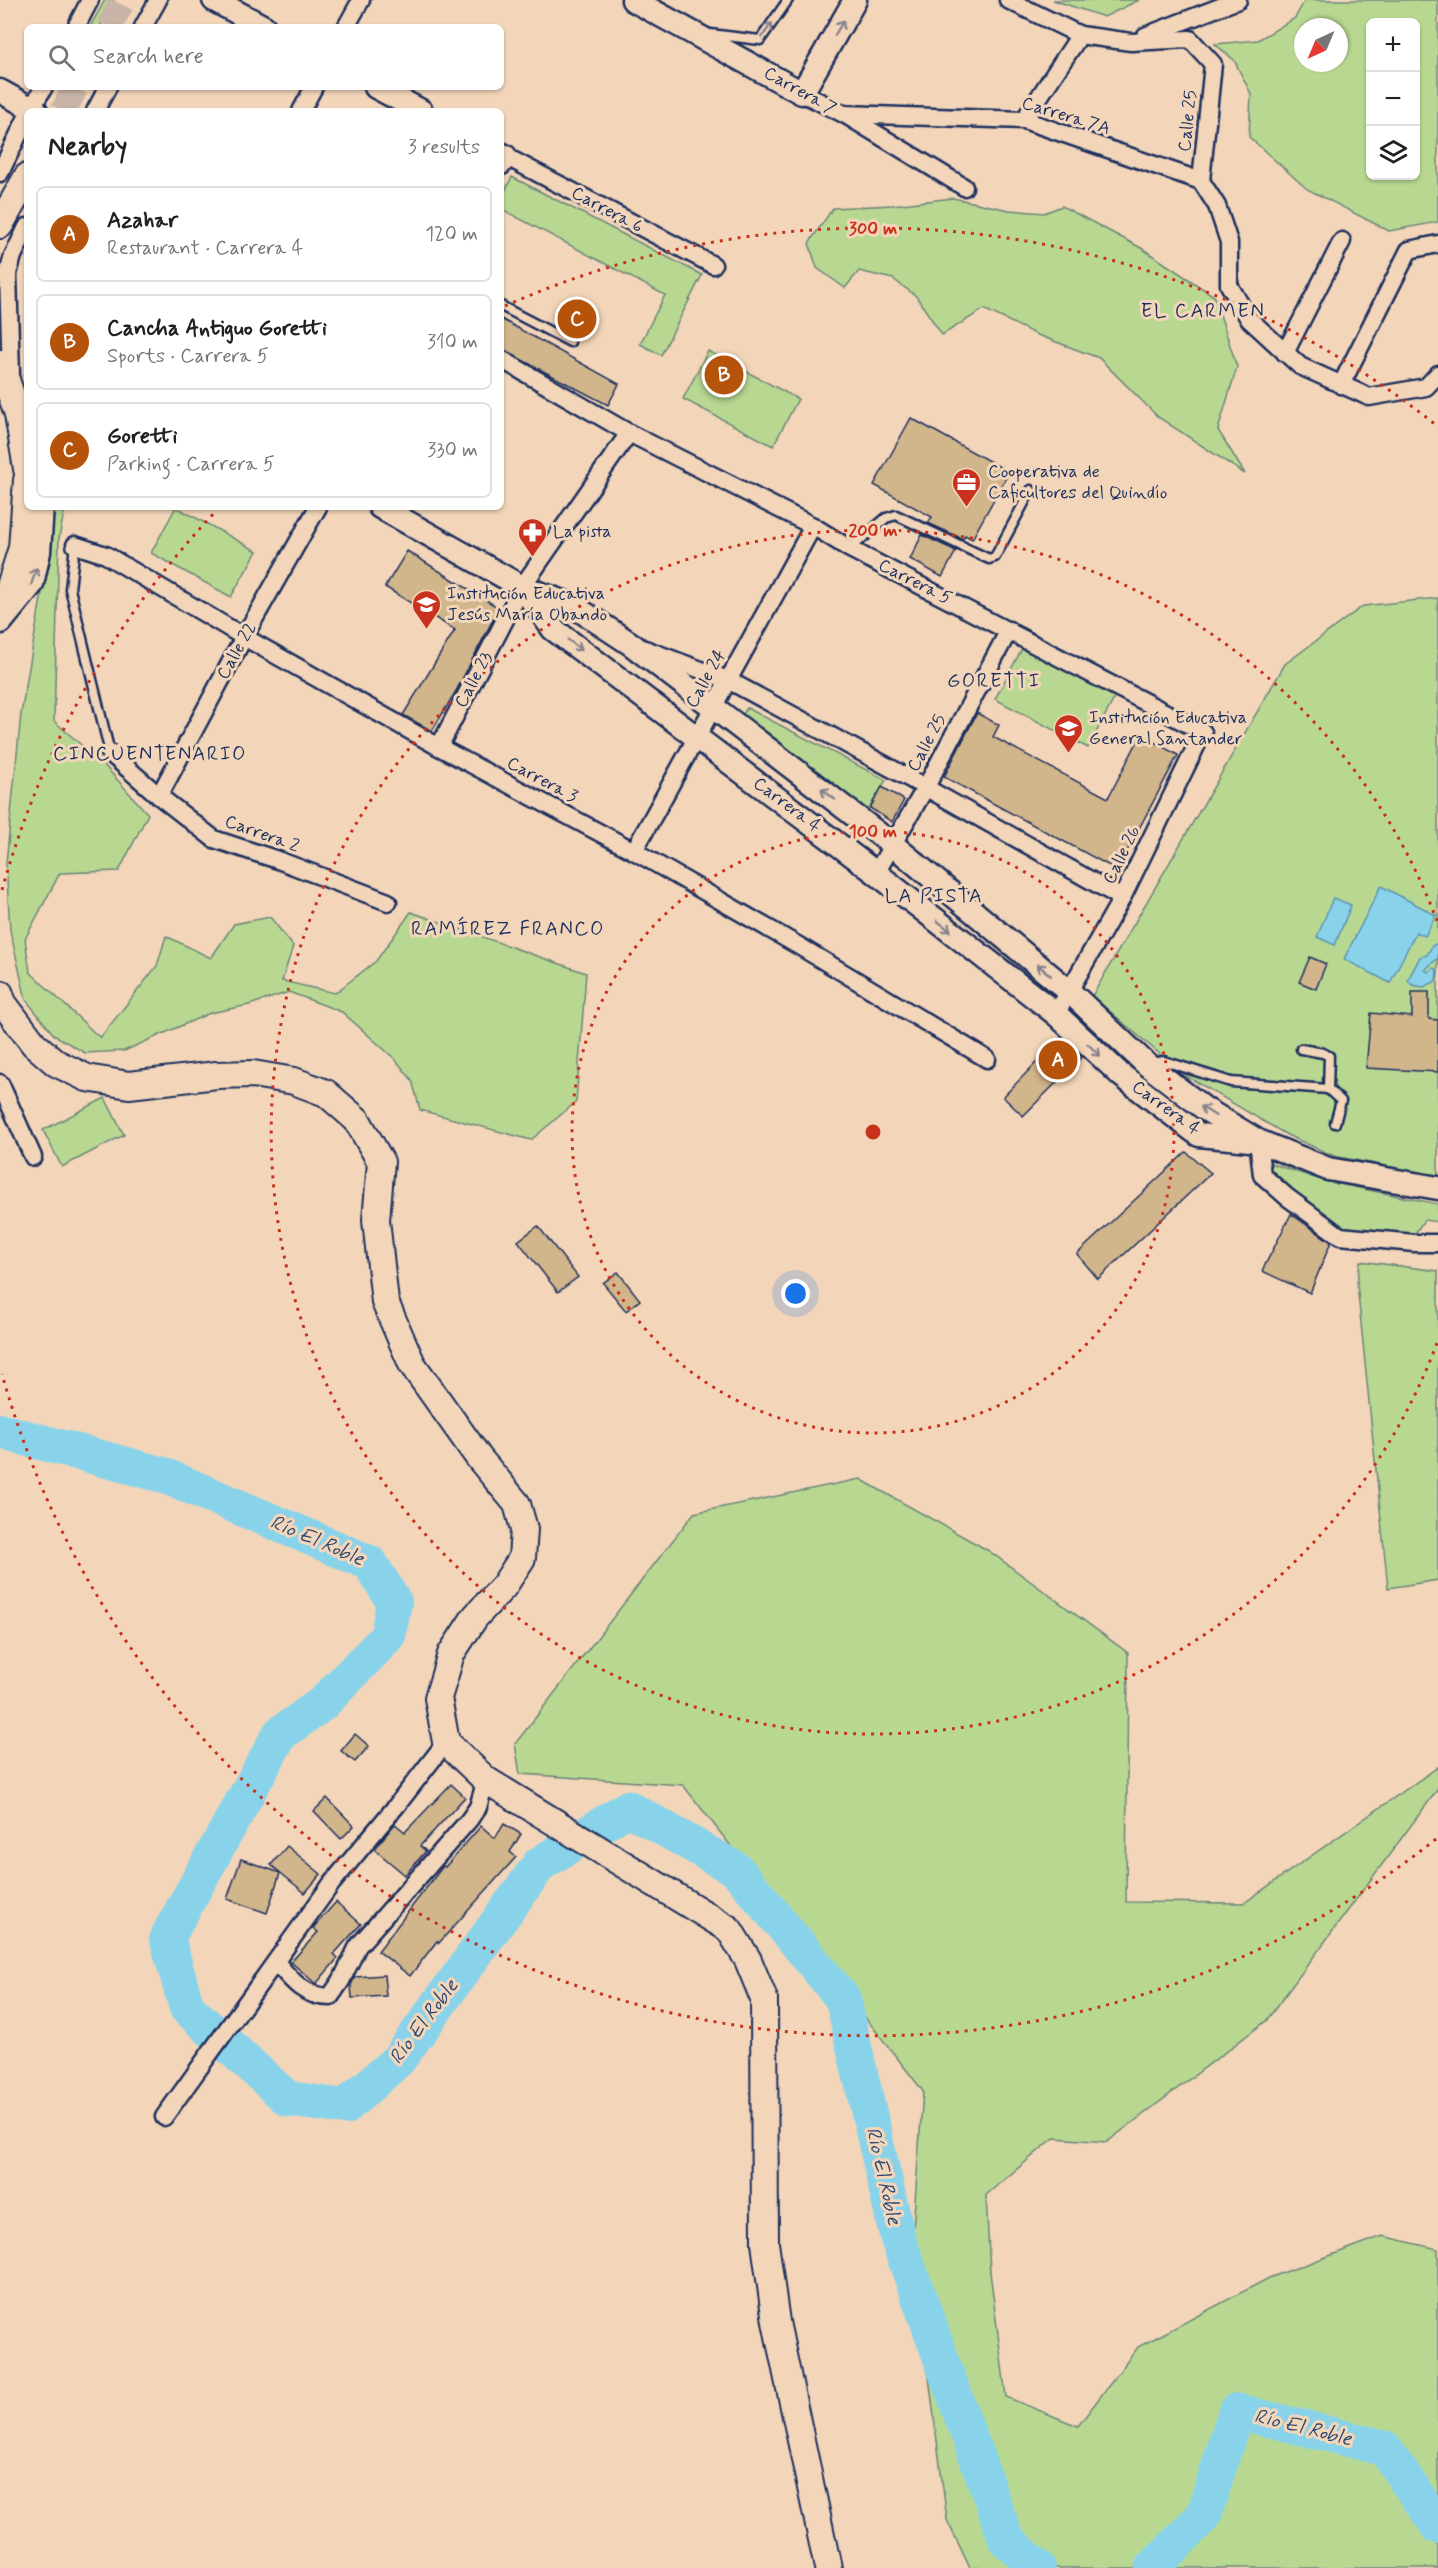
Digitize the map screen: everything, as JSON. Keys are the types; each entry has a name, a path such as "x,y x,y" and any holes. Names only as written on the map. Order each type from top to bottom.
{"main road":[{"path":"214,0 258,24"},
{"name":"Carrera 7","path":"633,0 802,93"},
{"path":"802,93 855,0"},
{"path":"382,90 415,108"},
{"path":"0,91 25,108"},
{"path":"0,225 24,182"},
{"path":"0,363 12,394 24,441"},
{"path":"0,620 22,548 25,510"},
{"path":"0,620 32,584 39,552 42,510"},
{"name":"Carrera 4","path":"385,510 522,587 572,605 631,644 893,845 1070,992 1146,1064 1205,1109 1258,1141"},
{"name":"Carrera 4","path":"522,587 553,628 876,873 1056,1014 1121,1075 1199,1135 1258,1141"},
{"path":"0,994 3,1003 34,1044 56,1062 87,1078 129,1085 217,1075 253,1074 294,1081 326,1093 357,1120 381,1162 376,1220 386,1302 412,1364 479,1458 517,1504 524,1529 522,1558 504,1586 475,1617 451,1654 438,1698 446,1742 486,1780 729,1929 748,1960 764,1999 765,2243 776,2322 828,2568"},
{"path":"1258,1141 1328,1169 1438,1188"}],"street":[{"path":"78,24 90,0"},
{"path":"145,24 158,0"},
{"path":"348,24 361,0"},
{"path":"1008,0 1080,35 1131,42 1238,0"},
{"path":"1024,120 1080,35"},
{"name":"Calle 25","path":"1131,42 1190,39 1213,64 1201,181"},
{"path":"33,108 42,90"},
{"path":"97,108 106,90"},
{"path":"303,108 312,90"},
{"name":"Carrera 7","path":"802,93 844,114 964,187"},
{"name":"Carrera 7A","path":"844,114 1024,120 1201,181"},
{"path":"0,173 24,126"},
{"name":"Carrera 6","path":"504,159 713,265"},
{"path":"1201,181 1217,206 1229,242 1229,285 1249,319 1300,366 1369,397 1426,387 1438,374"},
{"path":"12,394 8,273 24,233"},
{"path":"1285,353 1342,242"},
{"path":"1341,385 1409,250 1438,244"},
{"name":"Carrera 5","path":"504,361 629,433 813,526 850,549 1203,732"},
{"name":"Calle 23","path":"439,747 522,587 629,433"},
{"name":"Calle 22","path":"159,796 244,637 316,510"},
{"name":"Calle 24","path":"634,851 813,526"},
{"name":"Carrera 3","path":"75,545 106,555 244,637 439,747 634,851 799,946 987,1059"},
{"name":"Calle 25","path":"876,873 926,787 1009,630"},
{"name":"Carrera 4","path":"631,644 728,680 926,787 1122,898"},
{"name":"Calle 26","path":"1056,1014 1122,898 1203,732"},
{"name":"Carrera 2","path":"110,753 159,796 214,839 278,860 388,902"},
{"path":"0,1083 33,1156"},
{"path":"1258,1141 1262,1175 1287,1197 1340,1236 1438,1243"},
{"path":"164,2117 194,2072 252,1996 332,1883 398,1805 446,1742"},
{"path":"276,1962 296,1986 317,1997 330,1997 341,1981 358,1946 470,1820 478,1807 486,1780"}],"lane":[{"path":"694,32 760,40 788,0"},
{"path":"504,308 570,342"},
{"path":"850,549 886,518 896,515 989,559 995,557 1031,490"},
{"path":"75,545 70,589 110,753"},
{"path":"1301,1049 1329,1056 1328,1089"},
{"path":"1146,1064 1164,1061 1231,1082 1328,1089 1341,1101 1335,1123"}],"green space":[{"path":"105,0 114,0 102,24 92,24"},
{"path":"1053,0 1139,0 1104,17"},
{"path":"1305,0 1438,0 1438,222 1389,231 1307,189 1249,137 1251,94 1234,60 1215,44 1258,40 1294,19 1294,72 1348,72 1348,18 1295,18"},
{"path":"512,177 702,275 661,355 640,344 665,295 504,211 504,193"},
{"path":"953,198 1009,210 1044,213 1062,206 1143,249 1214,296 1237,367 1218,430 1245,474 1158,417 1099,358 1035,334 984,309 942,335 916,296 893,279 859,271 845,288 817,268 809,243 833,208 893,205"},
{"path":"708,351 798,399 773,446 683,399"},
{"path":"51,510 64,510 59,538 54,721 104,765 148,814 119,871 60,873 25,939 30,972 100,1038 157,966 166,936 211,958 234,924 270,917 293,946 282,981 335,993 376,961 411,912 586,973 576,1102 531,1140 420,1110 412,1080 395,1059 342,1012 289,992 249,1005 210,1013 124,1051 85,1053 54,1035 26,1000 10,930 6,863 21,714 48,558"},
{"path":"174,510 182,510 257,551 231,597 151,553"},
{"path":"1438,598 1438,1176 1334,1156 1287,1135 1183,1074 1092,996 1285,664 1363,606"},
{"path":"1024,645 1116,695 1088,748 995,699"},
{"path":"747,708 886,780 867,812 741,717"},
{"path":"105,1098 124,1135 62,1167 43,1130"},
{"path":"1270,1163 1324,1181 1438,1204 1438,1222 1424,1220 1414,1235 1338,1226 1271,1173"},
{"path":"1360,1261 1438,1271 1438,1580 1388,1588 1357,1284"},
{"path":"860,1479 989,1551 1128,1653 1126,1902 1244,1903 1438,1767 1438,1789 1266,2021 1107,2142 1054,2138 986,2195 990,2272 1006,2397 1078,2426 1138,2347 1269,2278 1383,2236 1438,2249 1438,2568 970,2568 947,2520 912,2243 923,2091 683,1785 520,1774 515,1744 694,1513"}],"water":[{"path":"1381,886 1436,915 1425,936 1416,932 1390,983 1344,959"},
{"path":"1333,898 1351,905 1335,945 1317,937"},
{"path":"1438,943 1438,958 1425,970 1428,972 1434,968 1437,970 1436,981 1424,987 1412,985 1408,980 1420,957 1427,955 1432,946"}],"building":[{"path":"504,321 619,384 608,405 504,351"},
{"path":"911,418 1009,472 972,539 965,535 963,539 928,523 932,517 874,485"},
{"path":"922,535 956,551 942,577 910,559"},
{"path":"407,551 499,608 456,691 432,731 403,715 455,630 385,587"},
{"path":"977,713 999,725 993,737 1108,798 1141,735 1178,755 1117,870 944,777"},
{"path":"882,787 904,800 892,822 870,808"},
{"path":"1310,957 1326,964 1316,989 1299,982"},
{"path":"1412,992 1429,992 1429,1019 1438,1020 1438,1072 1366,1068 1371,1013 1412,1017"},
{"path":"1061,1037 1082,1057 1023,1116 1003,1097"},
{"path":"1186,1152 1211,1173 1098,1279 1077,1254"},
{"path":"1291,1214 1331,1242 1310,1293 1262,1271"},
{"path":"538,1226 578,1277 558,1292 518,1241"},
{"path":"618,1272 640,1300 626,1311 603,1283"},
{"path":"355,1734 369,1746 355,1762 341,1751"},
{"path":"451,1784 465,1797 420,1846 426,1851 405,1875 374,1849 395,1824 405,1832"},
{"path":"327,1798 354,1826 341,1839 314,1811"},
{"path":"504,1824 521,1834 510,1852 516,1857 439,1943 437,1941 410,1976 378,1951 443,1866 445,1867 481,1826 495,1838"},
{"path":"287,1846 321,1874 305,1893 271,1865"},
{"path":"241,1859 280,1873 267,1913 227,1899"},
{"path":"336,1902 361,1924 334,1954 338,1958 316,1984 291,1962 318,1932 313,1928"},
{"path":"384,1975 386,1996 352,1998 351,1985 355,1977"}],"waterway":[{"name":"Río El Roble","path":"0,1431 163,1475 370,1563 394,1602 388,1636 322,1704 280,1734 167,1938 187,2008 288,2099 345,2107 398,2060 540,1864 628,1808 737,1870 843,1999 898,2239 1006,2539 1038,2568"},
{"name":"Río El Roble","path":"1153,2568 1204,2515 1236,2411 1384,2448 1438,2526"}],"tunnel":[{"path":"111,24 123,0"},
{"path":"65,108 74,90"}],"place":[{"name":"Goretti","path":"577,319"},
{"name":"Cancha Antiguo Goretti","path":"724,375"},
{"name":"Cooperativa de Caficultores del Quindío","path":"967,508"},
{"name":"La pista","path":"532,558"},
{"name":"Institución Educativa Jesús María Obando","path":"426,630"},
{"name":"Institución Educativa General Santander","path":"1068,754"},
{"name":"Azahar","path":"1058,1060"}],"district":[{"name":"EL CARMEN","path":"1203,311"},
{"name":"GORETTI","path":"994,681"},
{"name":"CINCUENTENARIO","path":"150,754"},
{"name":"LA PISTA","path":"934,896"},
{"name":"RAMÍREZ FRANCO","path":"508,929"}]}
